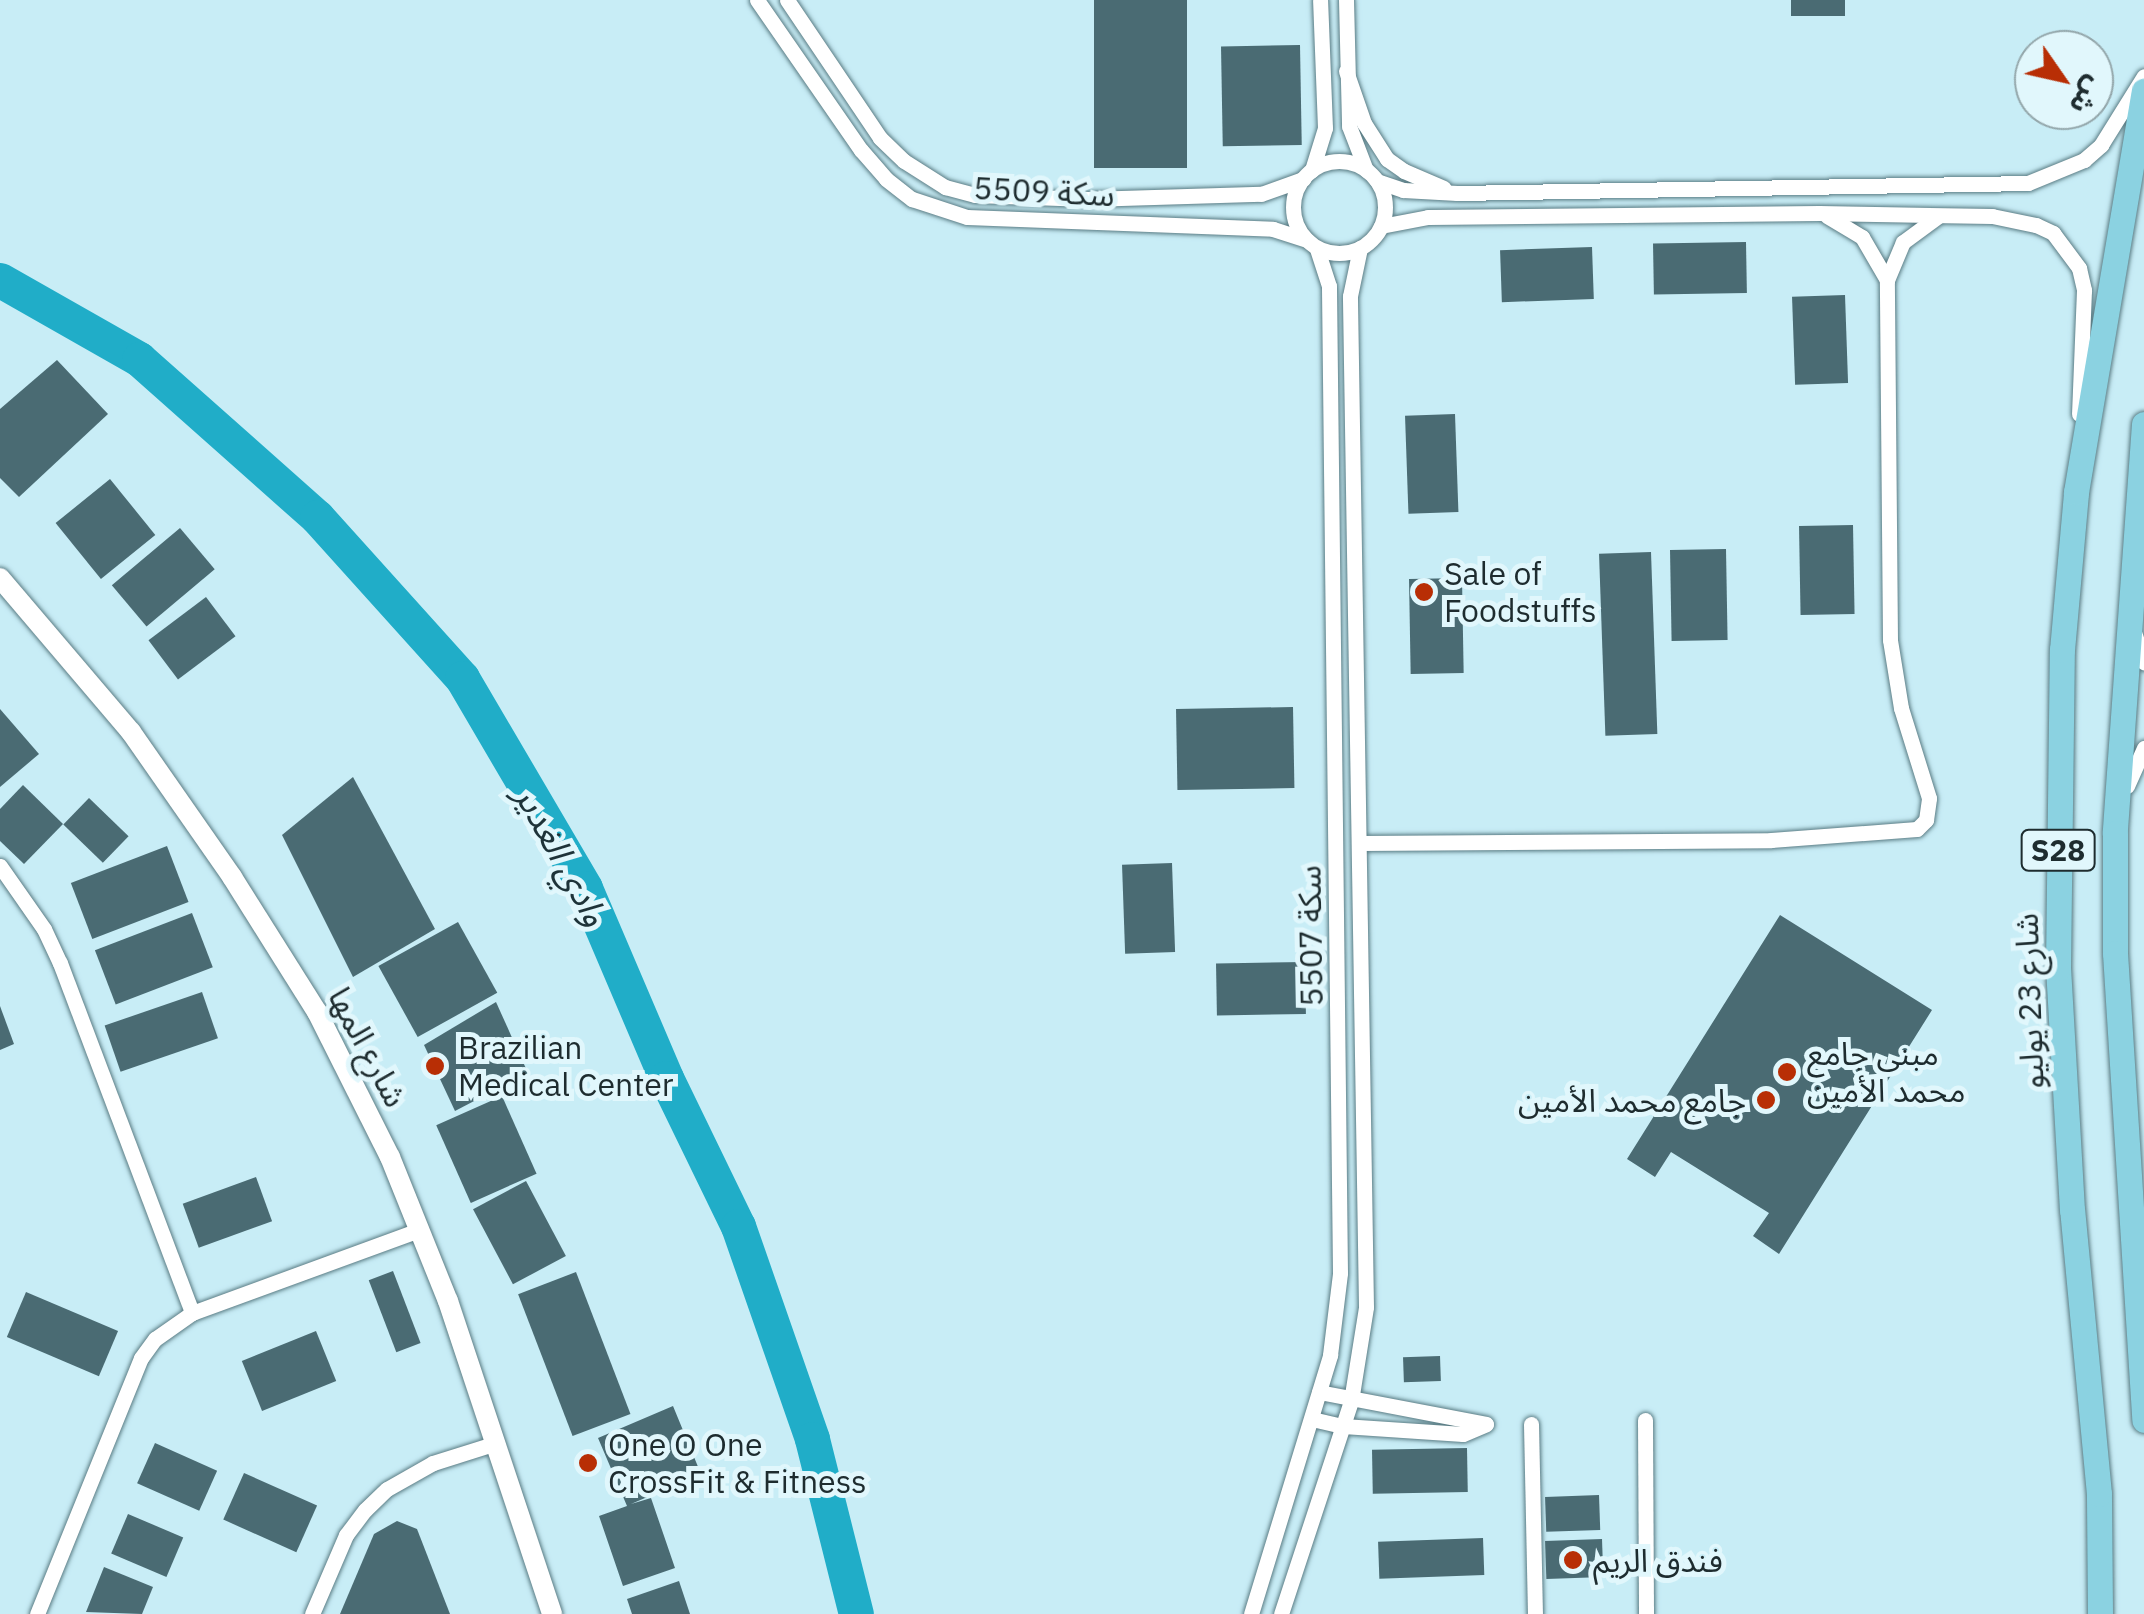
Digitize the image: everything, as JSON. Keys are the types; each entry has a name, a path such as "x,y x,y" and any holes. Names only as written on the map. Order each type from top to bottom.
{"main road":[{"name":"شارع 23 يوليو","path":"2100,1614 2099,1494 2072,1210 2058,968 2062,650 2076,492 2144,91"},
{"name":"S28","path":"2144,424 2115,833 2116,954 2144,1420"}],"street":[{"name":"سكة 5509","path":"757,0 861,150 886,179 912,200 967,217 1273,228 1312,244"},
{"name":"سكة 5509","path":"787,0 880,138 904,161 945,187 974,195 1108,198 1260,194 1308,175"},
{"path":"1320,0 1326,128 1308,175 1296,191 1294,217 1312,244 1331,252 1360,248 1381,226 1386,211 1349,126 1346,0"},
{"path":"1346,71 1364,123 1387,158 1404,172 1457,193"},
{"path":"1308,175 1339,161 1403,190 1457,193 2028,183 2064,172 2101,145 2144,76"},
{"path":"1381,226 1428,217 1819,213 1992,216 2036,224 2053,233 2079,268 2084,290 2076,492"},
{"path":"1819,213 1862,238 1887,280"},
{"path":"1360,843 1771,840 1917,830 1926,820 1929,798 1901,708 1890,640 1887,280 1904,242 1937,217"},
{"name":"سكة 5507","path":"1252,1614 1330,1355 1340,1273 1329,286 1312,244"},
{"name":"سكة 5507","path":"1281,1614 1351,1401 1360,1354 1368,1260 1350,296 1360,248"},
{"name":"شارع المها","path":"0,578 130,732 292,969 375,1124 448,1301 552,1614"},
{"path":"2128,613 2144,662"},
{"path":"2115,833 2130,772 2144,748"},
{"path":"0,866 44,929 60,963 192,1313"},
{"path":"37,1614 141,1358 164,1332 192,1313 419,1230"},
{"path":"1312,1419 1343,1426 1468,1434 1486,1424 1319,1392"},
{"path":"1645,1420 1646,1614"},
{"path":"1531,1424 1536,1614"},
{"path":"312,1614 339,1548 365,1510 388,1490 433,1463 496,1443"}],"building":[{"path":"1094,0 1187,0 1187,168 1094,168"},
{"path":"1791,0 1845,0 1845,16 1791,16"},
{"path":"1300,45 1302,145 1223,146 1221,46"},
{"path":"1746,242 1747,293 1654,295 1653,244"},
{"path":"1592,247 1594,299 1502,302 1500,250"},
{"path":"1845,295 1848,383 1795,385 1792,297"},
{"path":"57,360 108,414 19,497 0,478 0,409"},
{"path":"1455,414 1458,512 1408,514 1405,416"},
{"path":"110,479 155,535 101,579 56,523"},
{"path":"1853,525 1855,614 1801,615 1799,526"},
{"path":"180,528 215,569 147,627 112,585"},
{"path":"1726,549 1728,640 1672,641 1670,550"},
{"path":"1651,552 1657,734 1605,736 1599,554"},
{"path":"1462,578 1464,673 1411,674 1409,579"},
{"path":"206,597 235,636 178,679 148,640"},
{"path":"1293,707 1294,788 1177,790 1176,709"},
{"path":"0,709 39,754 0,787"},
{"path":"353,777 435,929 353,977 282,835"},
{"path":"23,785 63,824 24,864 0,841 0,809"},
{"path":"89,798 129,836 103,863 63,825"},
{"path":"167,846 189,902 92,939 71,883"},
{"path":"1172,863 1175,952 1125,954 1122,865"},
{"path":"192,913 213,967 116,1004 95,950"},
{"name":"مبنى جامع محمد الأمين","path":"1780,915 1932,1010 1779,1254 1753,1236 1769,1213 1671,1152 1655,1177 1627,1159"},
{"path":"458,922 497,993 418,1037 378,966"},
{"path":"1305,962 1306,1014 1217,1016 1216,964"},
{"path":"202,992 218,1038 121,1072 105,1026"},
{"path":"496,1002 528,1073 455,1111 424,1045"},
{"path":"0,1006 14,1044 0,1050"},
{"path":"502,1096 537,1174 471,1203 436,1125"},
{"path":"256,1177 272,1221 199,1248 183,1204"},
{"path":"526,1181 566,1256 513,1284 473,1209"},
{"path":"393,1271 421,1343 396,1352 369,1280"},
{"path":"576,1272 630,1414 573,1436 518,1294"},
{"path":"26,1292 118,1331 99,1376 7,1337"},
{"path":"316,1331 336,1381 262,1411 242,1361"},
{"path":"1440,1356 1441,1381 1404,1382 1403,1357"},
{"path":"673,1406 701,1474 631,1504 651,1498 675,1568 623,1586 599,1516 627,1506 598,1438"},
{"path":"155,1443 217,1471 199,1511 137,1483"},
{"path":"1467,1448 1468,1492 1373,1494 1372,1450"},
{"path":"244,1473 317,1506 296,1552 223,1520"},
{"path":"1599,1495 1600,1530 1546,1532 1545,1497"},
{"path":"128,1514 183,1537 166,1577 111,1554"},
{"path":"397,1521 417,1529 450,1614 340,1614 374,1534"},
{"path":"1483,1538 1484,1575 1379,1579 1378,1542"},
{"path":"1602,1539 1603,1577 1546,1579 1545,1541"},
{"path":"104,1567 153,1587 142,1614 86,1612"},
{"path":"679,1581 690,1614 632,1614 627,1599"}],"waterway":[{"name":"وادي الغدير","path":"0,280 139,359 317,517 462,678 585,888 666,1078 738,1226 812,1439 856,1614"}],"place":[{"name":"Sale of Foodstuffs","path":"1424,592"},
{"name":"Brazilian Medical Center","path":"435,1066"},
{"name":"مبنى جامع محمد الأمين","path":"1787,1072"},
{"name":"جامع محمد الأمين","path":"1766,1100"},
{"name":"One O One CrossFit & Fitness","path":"588,1463"},
{"name":"فندق الريم","path":"1573,1560"}]}
